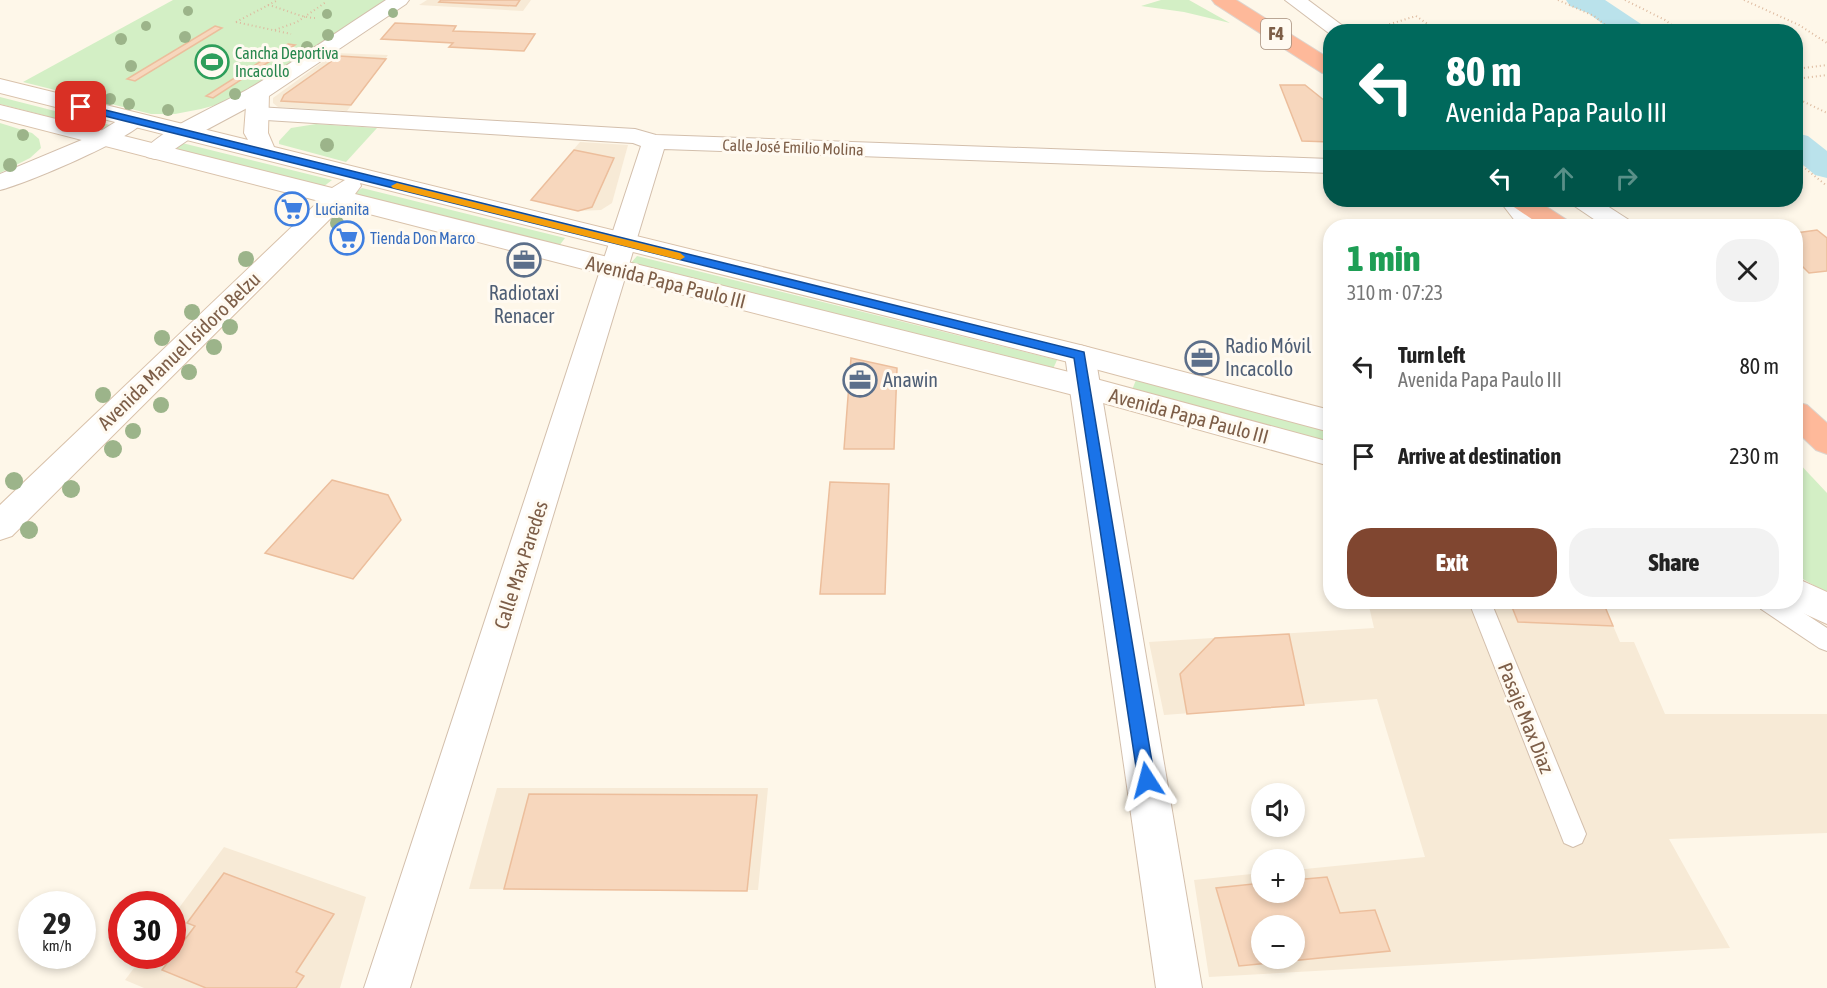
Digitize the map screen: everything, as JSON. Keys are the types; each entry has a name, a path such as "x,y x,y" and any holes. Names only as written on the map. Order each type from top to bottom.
{"highway":[{"name":"F4","path":"1222,0 1323,56"},
{"path":"1530,207 1548,219"},
{"path":"1803,420 1827,442"}],"main road":[{"path":"155,152 183,133 257,103 399,0"},
{"path":"1295,0 1330,24"},
{"name":"Avenida Papa Paulo III","path":"0,86 359,177 620,256"},
{"path":"257,103 256,133 265,153"},
{"name":"Calle José Emilio Molina","path":"257,103 635,136 654,142 1323,166"},
{"name":"Avenida Papa Paulo III","path":"0,112 335,198 620,256 1082,371 1323,420"},
{"path":"0,183 104,139 133,121"},
{"name":"Calle Max Paredes","path":"387,988 620,256 654,142"},
{"name":"Avenida Manuel Isidoro Belzu","path":"0,526 359,177"},
{"path":"1517,207 1526,219"},
{"path":"1592,207 1610,219"},
{"path":"1082,371 1179,988"},
{"name":"Avenida Papa Paulo III","path":"1082,371 1323,452"},
{"path":"1803,597 1827,609"}],"lane":[{"name":"Pasaje Max Diaz","path":"1483,609 1573,834"},
{"path":"1779,609 1827,641"}],"path":[{"path":"278,0 236,22 295,35"},
{"path":"1558,0 1594,16 1604,24"},
{"path":"1625,0 1670,24"},
{"path":"1744,0 1796,24"},
{"path":"274,30 303,18 326,2"},
{"path":"268,5 287,10 303,18 318,18"},
{"path":"1390,24 1416,16 1428,24"},
{"path":"1803,28 1827,43"},
{"path":"1803,68 1827,65"},
{"path":"1803,78 1827,75"},
{"path":"1803,101 1827,113"},
{"path":"1803,167 1827,186"}],"shaded area":[{"path":"427,0 531,0 523,11 419,5"},
{"path":"335,53 388,55 347,111 278,107 273,103 273,98"},
{"path":"580,142 628,145 612,203 601,210 578,211 531,200"},
{"path":"1370,609 1606,609 1620,642 1634,642 1665,714 1827,714 1827,833 1669,839 1730,948 1209,977 1194,880 1251,874 1251,903 1305,903 1305,869 1425,857 1377,699 1164,715 1149,642 1374,628"},
{"path":"497,788 768,788 758,890 469,889"},
{"path":"224,847 366,897 340,988 144,988 125,980 133,969 186,969 186,898"}],"green space":[{"path":"173,0 387,0 243,95 201,109 175,114 151,114 23,82"},
{"path":"1161,0 1189,0 1230,23 1184,12 1141,6"},
{"path":"0,97 110,125 101,130 0,104"},
{"path":"0,123 32,133 39,139 41,148 30,158 0,173"},
{"path":"316,124 377,128 346,162 279,144 291,128"},
{"path":"178,142 332,180 323,187 170,148"},
{"path":"362,188 565,238 559,246 354,194"},
{"path":"637,256 1057,360 1053,369 631,263"},
{"path":"1136,380 1323,429 1323,440 1132,390"},
{"path":"1803,467 1827,493 1827,593 1803,579"}],"building":[{"path":"441,0 520,0 516,6 439,2"},
{"path":"395,23 456,26 453,31 535,34 524,51 449,47 453,43 381,39"},
{"path":"215,26 222,28 135,81 127,79"},
{"path":"288,44 295,45 213,98 206,96"},
{"path":"339,56 386,59 351,105 281,101 284,95"},
{"path":"1280,85 1305,85 1323,99 1323,142 1302,141"},
{"path":"574,150 614,158 592,207 578,211 531,200"},
{"path":"1817,230 1827,238 1827,271 1809,273 1803,267 1803,232"},
{"path":"851,358 897,368 894,449 844,449"},
{"path":"332,480 388,495 401,520 353,579 265,553"},
{"path":"830,482 889,484 885,594 820,594"},
{"path":"1513,609 1606,609 1613,626 1518,622"},
{"path":"1289,634 1304,705 1187,714 1180,674 1215,638"},
{"path":"529,794 757,795 747,891 504,889"},
{"path":"224,873 334,914 296,972 304,976 296,988 206,988 162,970 186,969 186,938 195,926 187,923"},
{"path":"1327,877 1340,913 1375,910 1390,951 1305,959 1305,915 1251,915 1251,965 1239,966 1216,888 1251,884 1251,903 1305,903 1305,879"}],"waterway":[{"path":"1580,0 1598,7 1622,24"},
{"path":"1803,149 1827,168"}],"slow traffic":[{"path":"397,186 680,257"}],"place":[{"name":"Cancha Deportiva Incacollo","path":"212,62"},
{"name":"Lucianita","path":"292,209"},
{"name":"Tienda Don Marco","path":"347,238"},
{"name":"Radiotaxi Renacer","path":"524,260"},
{"name":"Radio Móvil Incacollo","path":"1202,358"},
{"name":"Anawin","path":"860,380"}],"route":[{"path":"81,107 1080,355 1147,780"}]}
